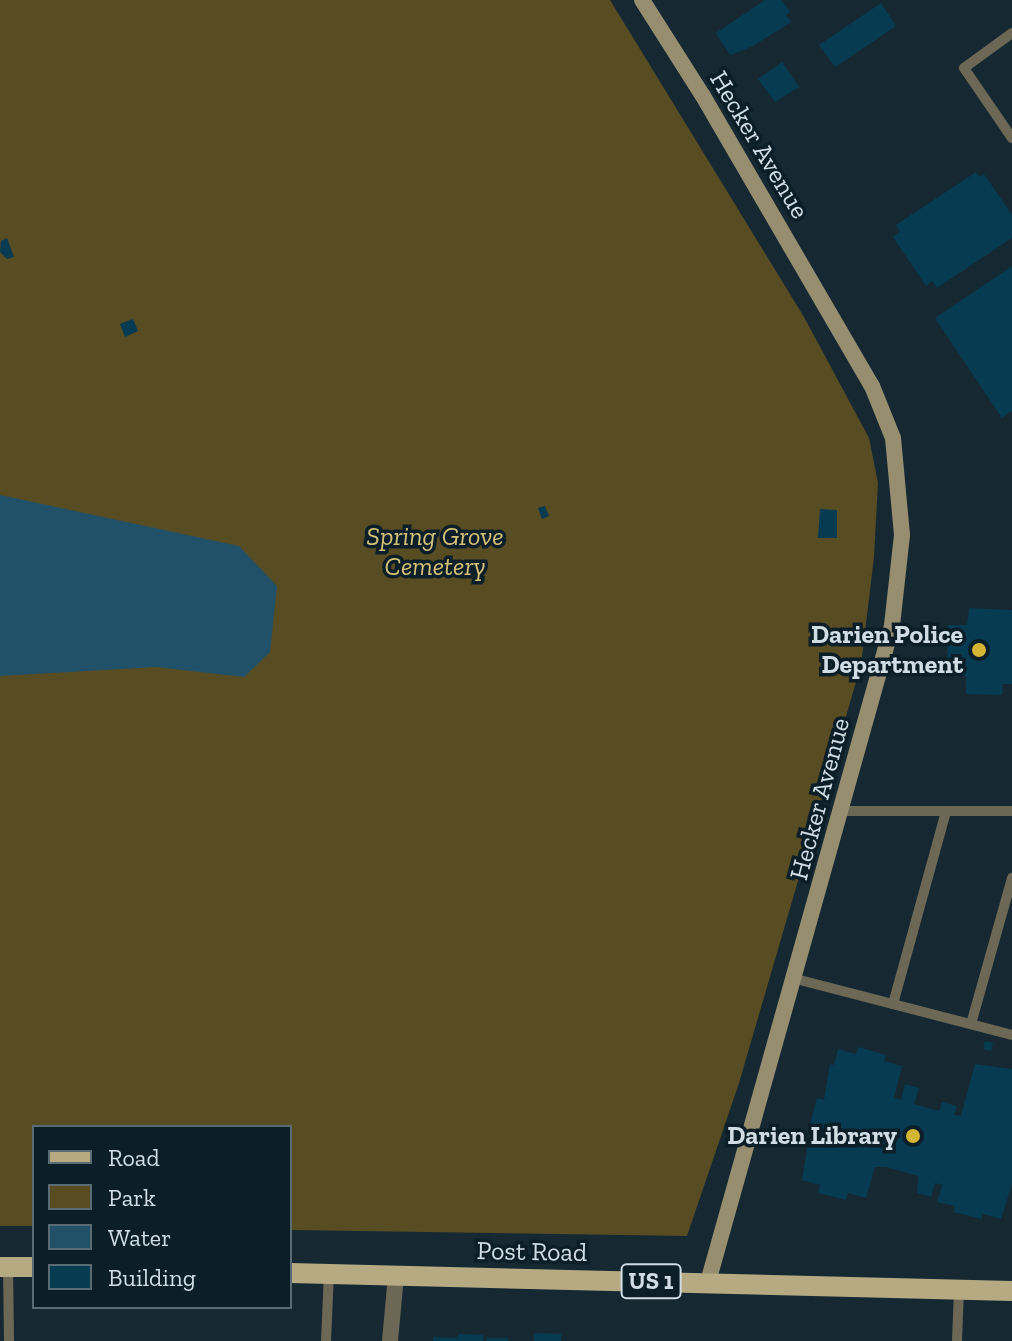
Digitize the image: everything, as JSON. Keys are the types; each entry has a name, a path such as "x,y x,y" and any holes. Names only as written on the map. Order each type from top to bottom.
{"main road":[{"path":"4,1267 32,1267"},
{"name":"Post Road","path":"292,1273 1012,1289"}],"street":[{"name":"Hecker Avenue","path":"642,0 703,96 872,386 893,438 902,535 892,626 796,979 708,1282"},
{"path":"390,1341 396,1275"}],"lane":[{"path":"1012,33 964,68 1012,138"},
{"path":"841,811 1012,811"},
{"path":"893,1004 946,811"},
{"path":"971,1024 1012,878"},
{"path":"796,979 1012,1035"},
{"path":"4,1267 9,1341"},
{"path":"326,1341 329,1273"},
{"path":"957,1341 959,1289"}],"green space":[{"name":"Spring Grove Cemetery","path":"0,0 610,0 804,317 869,438 878,483 874,557 861,665 739,1083 687,1236 292,1230 292,1125 32,1125 32,1226 0,1226"}],"water":[{"path":"0,495 239,546 277,586 270,652 244,677 156,667 0,676"}],"building":[{"path":"765,0 782,0 790,12 786,15 791,22 751,47 730,55 716,33"},
{"path":"881,3 896,26 835,67 819,45"},
{"path":"782,62 799,87 775,102 758,79"},
{"path":"976,172 979,177 984,174 1012,215 1012,238 937,288 932,281 926,286 893,237 900,232 896,225"},
{"path":"7,238 14,257 7,259 0,252 1,241"},
{"path":"1012,266 1012,411 1002,418 935,318"},
{"path":"133,319 138,331 125,337 120,324"},
{"path":"545,506 549,516 542,519 538,508"},
{"path":"820,509 837,510 837,538 818,538"},
{"name":"Darien Police Department","path":"969,608 1012,610 1012,684 1003,684 1002,695 966,694 966,676 947,675 948,625 967,625"},
{"path":"985,1041 993,1043 991,1051 983,1049"},
{"name":"Darien Library","path":"858,1047 886,1055 884,1061 902,1066 894,1098 901,1100 905,1084 919,1088 914,1104 939,1111 942,1102 957,1106 954,1115 961,1116 975,1064 1012,1069 1012,1184 1001,1219 983,1214 982,1219 954,1212 955,1206 937,1202 942,1185 935,1183 931,1197 917,1193 918,1176 886,1167 875,1167 866,1198 848,1193 846,1200 818,1193 820,1185 802,1180 808,1143 812,1144 816,1129 809,1128 817,1098 824,1100 830,1064 834,1065 838,1049 856,1054"},
{"path":"534,1333 561,1334 561,1341 534,1341"},
{"path":"458,1334 483,1335 483,1341 433,1341 433,1337 458,1338"},
{"path":"486,1338 508,1338 508,1341 486,1341"}],"place":[{"name":"Darien Police Department","path":"979,650"},
{"name":"Darien Library","path":"913,1136"}]}
